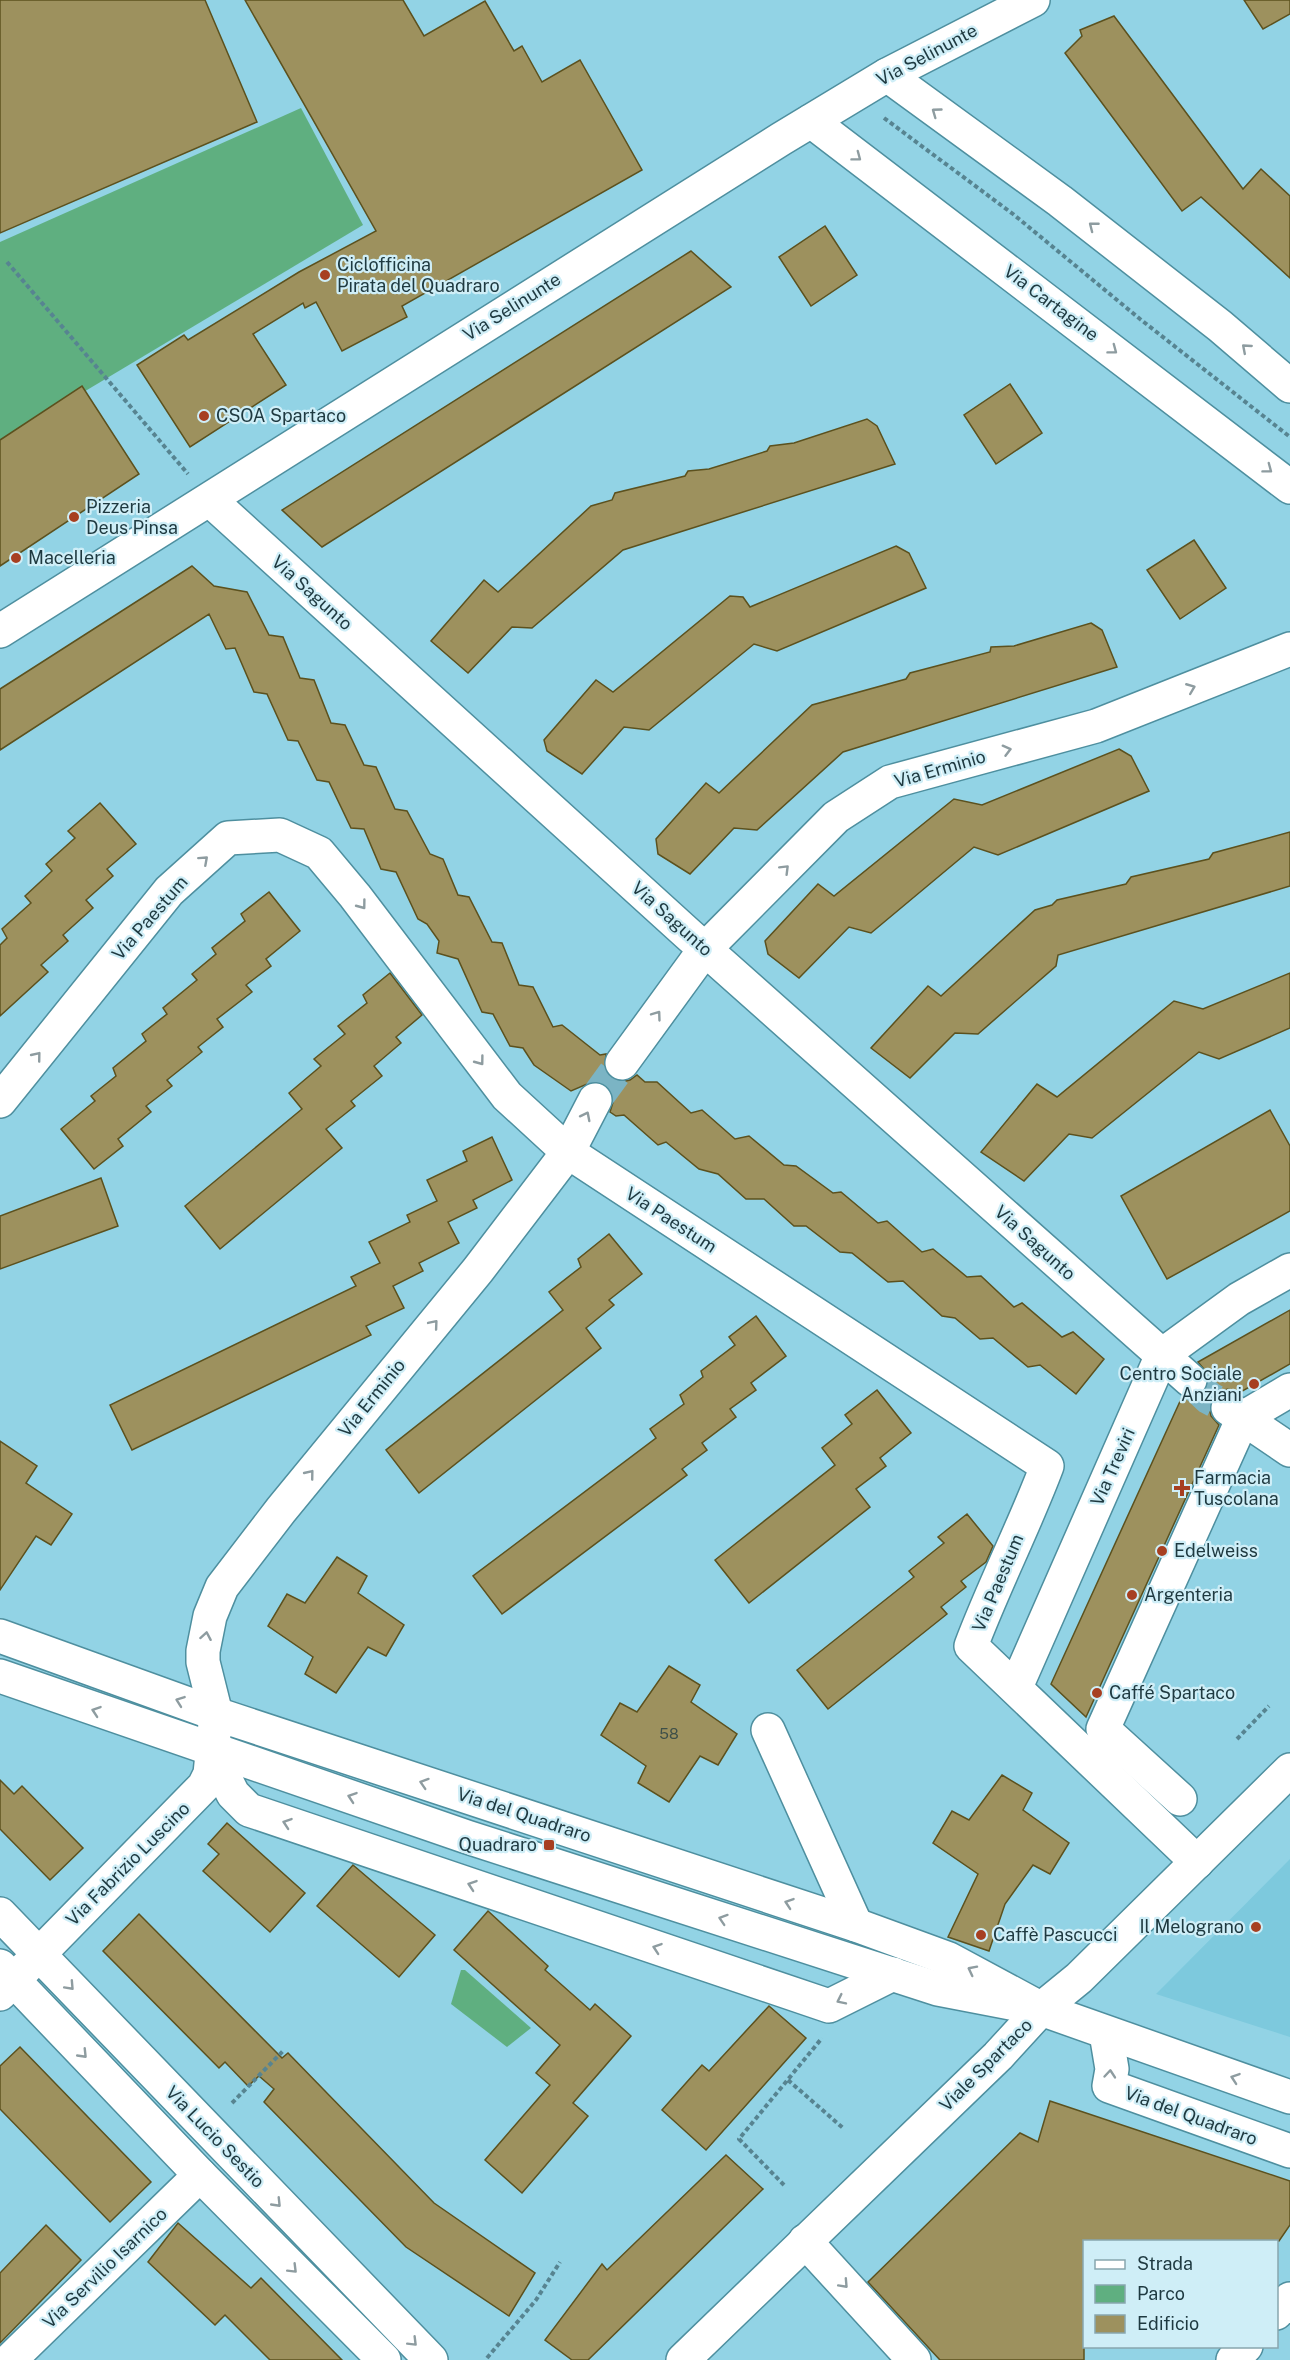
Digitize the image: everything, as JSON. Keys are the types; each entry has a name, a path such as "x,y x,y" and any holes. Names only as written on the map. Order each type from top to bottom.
{"street":[{"name":"Via Selinunte","path":"0,631 811,121 887,75 1033,0"},
{"path":"887,75 1060,201 1220,326 1290,386"},
{"name":"Via Cartagine","path":"811,121 1290,487"},
{"name":"Via Sagunto","path":"210,500 705,949 1190,1380"},
{"name":"Via Erminio","path":"622,1062 705,949 836,817 890,782 1096,726 1290,649"},
{"name":"Via Paestum","path":"0,1101 169,891 228,838 280,835 319,854 355,897 507,1096 568,1152 1047,1466 1032,1506 994,1585 971,1646 1017,1687 1197,1862"},
{"name":"Via Erminio","path":"216,1714 203,1662 210,1616 222,1587 266,1528 478,1270 568,1152 595,1100"},
{"path":"1150,1345 1290,1270"},
{"name":"Via Treviri","path":"1017,1687 1150,1345"},
{"path":"1180,1799 1104,1729 1235,1413 1290,1390"},
{"path":"1235,1413 1290,1450"},
{"name":"Via del Quadraro","path":"0,1636 216,1714 856,1925 950,1959 1041,2009 1290,2097"},
{"name":"Via del Quadraro","path":"0,1676 467,1837 938,1989 1041,2009"},
{"name":"Via Fabrizio Luscino","path":"5,1980 40,1953 201,1790 210,1774 216,1714"},
{"path":"777,1744 856,1925"},
{"path":"211,1750 233,1794 249,1810 829,2006 893,1974"},
{"name":"Viale Spartaco","path":"683,2360 998,2056 1041,2009 1079,1978 1290,1770"},
{"path":"467,1837 521,1814"},
{"path":"615,1845 637,1891"},
{"name":"Via Lucio Sestio","path":"0,1914 40,1953 354,2283 431,2360"},
{"name":"Via Lucio Sestio","path":"5,1980 384,2360"},
{"name":"Via del Quadraro","path":"1106,2033 1112,2069 1109,2086 1290,2151"},
{"name":"Via Servilio Isarnico","path":"10,2360 200,2175"},
{"path":"805,2241 914,2360"},
{"path":"1278,2311 1290,2299"},
{"path":"1233,2360 1244,2348"}],"path":[{"path":"884,118 1013,214 1140,319 1290,437"},
{"path":"7,262 210,500"},
{"path":"1237,1739 1269,1706"},
{"path":"784,2185 740,2139 823,2037"},
{"path":"232,2103 284,2050"},
{"path":"788,2080 843,2128"},
{"path":"487,2358 536,2300 560,2262"}],"shaded area":[{"name":"Il Melograno","path":"1290,1859 1290,2037 1156,1994"}],"green space":[{"path":"301,108 363,225 0,442 0,242"},
{"path":"461,1970 465,1970 531,2028 507,2047 451,2004"}],"building":[{"path":"0,0 205,0 257,122 0,233"},
{"path":"245,0 403,0 424,36 485,1 514,51 522,46 542,82 580,60 642,170 402,306 407,317 342,351 316,302 305,308 303,303 253,334 286,385 190,447 137,365 184,335 188,340 299,272 376,231"},
{"path":"1244,0 1290,0 1290,14 1263,29"},
{"path":"1114,16 1243,189 1261,169 1290,196 1290,278 1201,197 1182,211 1065,53 1082,36 1080,30"},
{"path":"825,226 857,275 811,306 779,257"},
{"path":"691,251 731,287 322,547 282,510"},
{"path":"1010,384 1042,433 996,464 964,415"},
{"path":"82,386 139,474 0,566 0,440"},
{"path":"867,419 877,426 895,464 623,550 532,628 512,627 468,673 431,641 484,580 498,592 591,506 612,500 615,493 685,476 688,471 709,469 767,451 770,446 794,443"},
{"path":"1194,540 1226,588 1180,619 1147,570"},
{"path":"896,546 909,553 926,588 777,651 754,644 649,730 624,727 582,774 547,751 544,740 596,680 613,692 730,596 743,597 750,607"},
{"path":"192,566 214,586 247,592 269,635 283,637 300,678 314,680 331,723 345,725 364,765 376,767 395,809 407,811 430,854 443,859 458,895 469,897 492,942 502,943 519,985 533,987 553,1027 562,1025 600,1055 606,1054 605,1070 611,1078 621,1082 637,1075 645,1082 657,1082 691,1113 702,1110 735,1139 749,1136 784,1165 796,1166 833,1193 841,1192 878,1223 887,1221 922,1252 933,1249 967,1277 981,1276 1014,1307 1022,1303 1062,1337 1073,1332 1104,1359 1076,1394 1040,1365 1028,1367 993,1338 980,1339 955,1318 942,1316 903,1281 888,1282 852,1253 840,1252 806,1226 794,1226 764,1199 746,1199 718,1174 699,1169 666,1142 658,1145 624,1115 616,1116 610,1112 614,1099 611,1090 604,1084 594,1081 571,1091 534,1065 523,1048 510,1046 493,1014 482,1012 458,959 437,953 439,941 427,924 418,919 396,872 381,869 364,829 351,828 329,782 317,780 298,741 288,740 267,694 254,692 235,648 226,649 209,614 0,750 0,689"},
{"path":"1091,623 1102,630 1117,667 843,752 757,830 734,828 690,874 658,854 656,839 706,783 719,793 812,705 906,679 910,673 990,652 991,647 1014,646"},
{"path":"1119,749 1131,756 1149,791 998,855 974,847 871,933 849,927 799,978 768,954 765,941 818,884 834,896 954,799 982,805"},
{"path":"100,803 136,844 107,869 113,876 86,900 93,908 63,935 68,941 41,965 48,972 0,1016 0,945 7,938 2,929 31,903 25,896 52,871 46,864 75,838 68,831"},
{"path":"1290,832 1290,886 1058,955 1056,966 978,1034 955,1033 910,1078 871,1048 928,986 941,996 1035,910 1052,905 1057,900 1126,884 1131,877 1209,859 1213,853"},
{"path":"269,892 300,931 266,959 271,966 246,985 252,992 217,1019 223,1027 198,1047 202,1052 167,1080 172,1086 146,1106 151,1112 118,1139 123,1146 94,1169 61,1129 95,1101 91,1096 116,1076 113,1068 146,1041 142,1034 167,1014 163,1008 197,980 192,974 216,954 212,948 245,921 241,914"},
{"path":"390,973 422,1015 396,1037 401,1043 374,1066 382,1076 351,1101 355,1106 326,1129 342,1148 220,1249 185,1206 302,1109 289,1093 321,1066 314,1059 345,1034 338,1026 367,1003 363,995"},
{"path":"1290,973 1290,1028 1219,1059 1199,1052 1092,1138 1069,1134 1024,1181 981,1152 1037,1084 1057,1097 1174,1001 1203,1009"},
{"path":"1270,1110 1290,1146 1290,1211 1167,1279 1121,1196"},
{"path":"492,1137 512,1180 473,1200 477,1208 448,1222 459,1243 419,1263 423,1271 393,1286 404,1308 366,1326 371,1335 132,1450 110,1405 356,1286 351,1277 380,1263 369,1242 410,1222 407,1215 437,1201 427,1180 467,1161 463,1151"},
{"path":"101,1178 118,1226 0,1269 0,1216"},
{"path":"609,1234 642,1274 609,1300 614,1305 586,1328 601,1348 419,1493 386,1450 563,1310 549,1292 581,1267 578,1259"},
{"path":"1290,1310 1290,1364 1239,1393 1229,1389 1219,1391 1212,1398 1209,1407 1211,1416 1219,1425 1086,1717 1051,1684 1182,1397 1196,1398 1204,1392 1208,1384 1208,1374 1198,1362"},
{"path":"756,1316 786,1356 751,1383 756,1390 730,1409 736,1417 702,1443 707,1450 682,1469 687,1475 502,1614 473,1576 656,1438 650,1429 684,1404 680,1395 703,1377 701,1371 735,1345 729,1337"},
{"path":"877,1390 911,1433 880,1458 886,1466 856,1489 870,1507 749,1603 715,1560 835,1465 822,1448 852,1424 845,1415"},
{"path":"0,1441 37,1466 26,1483 72,1514 51,1545 36,1536 0,1590"},
{"path":"967,1514 993,1546 986,1562 961,1581 966,1587 941,1607 947,1614 828,1709 797,1670 914,1577 909,1571 944,1543 938,1537"},
{"path":"337,1557 367,1576 358,1593 404,1625 386,1656 368,1647 336,1693 305,1674 313,1657 268,1626 287,1594 305,1603"},
{"path":"669,1666 700,1685 691,1702 737,1734 718,1765 700,1756 669,1802 638,1783 646,1766 601,1735 620,1703 637,1712"},
{"path":"1002,1775 1032,1793 1023,1810 1069,1843 1050,1874 1033,1865 1005,1904 989,1951 948,1937 978,1874 933,1843 952,1811 969,1820"},
{"path":"0,1780 14,1794 22,1786 83,1848 50,1880 0,1829"},
{"path":"227,1823 305,1893 270,1932 203,1871 219,1854 208,1844"},
{"path":"353,1865 435,1935 399,1977 317,1906"},
{"path":"488,1911 548,1966 545,1970 590,2010 595,2004 631,2036 573,2103 588,2116 522,2193 485,2160 550,2085 536,2073 560,2045 454,1950"},
{"path":"139,1914 282,2058 288,2053 434,2203 535,2273 509,2316 406,2247 264,2102 274,2089 259,2076 248,2086 225,2062 219,2068 103,1951"},
{"path":"769,2006 806,2038 706,2150 662,2110 702,2065 709,2071"},
{"path":"20,2047 151,2182 110,2222 0,2109 0,2066"},
{"path":"1050,2101 1290,2181 1290,2225 1279,2241 1083,2240 1084,2360 940,2360 868,2282 1020,2133 1038,2142"},
{"path":"726,2155 763,2189 588,2360 572,2360 545,2340 602,2264 607,2270"},
{"path":"178,2223 251,2288 261,2278 342,2360 270,2360 225,2315 215,2325 148,2262"},
{"path":"46,2225 81,2260 0,2343 0,2273"}],"tunnel":[{"path":"595,1100 622,1063"},
{"path":"1190,1380 1209,1398 1228,1408"}],"place":[{"name":"Ciclofficina Pirata del Quadraro","path":"325,275"},
{"name":"CSOA Spartaco","path":"204,416"},
{"name":"Pizzeria Deus Pinsa","path":"74,517"},
{"name":"Macelleria","path":"16,558"},
{"name":"Centro Sociale Anziani","path":"1254,1384"},
{"name":"Farmacia Tuscolana","path":"1182,1488"},
{"name":"Edelweiss","path":"1162,1551"},
{"name":"Argenteria","path":"1132,1595"},
{"name":"Caffé Spartaco","path":"1097,1693"},
{"name":"Quadraro","path":"549,1845"},
{"name":"Il Melograno","path":"1256,1927"},
{"name":"Caffè Pascucci","path":"981,1935"}]}
